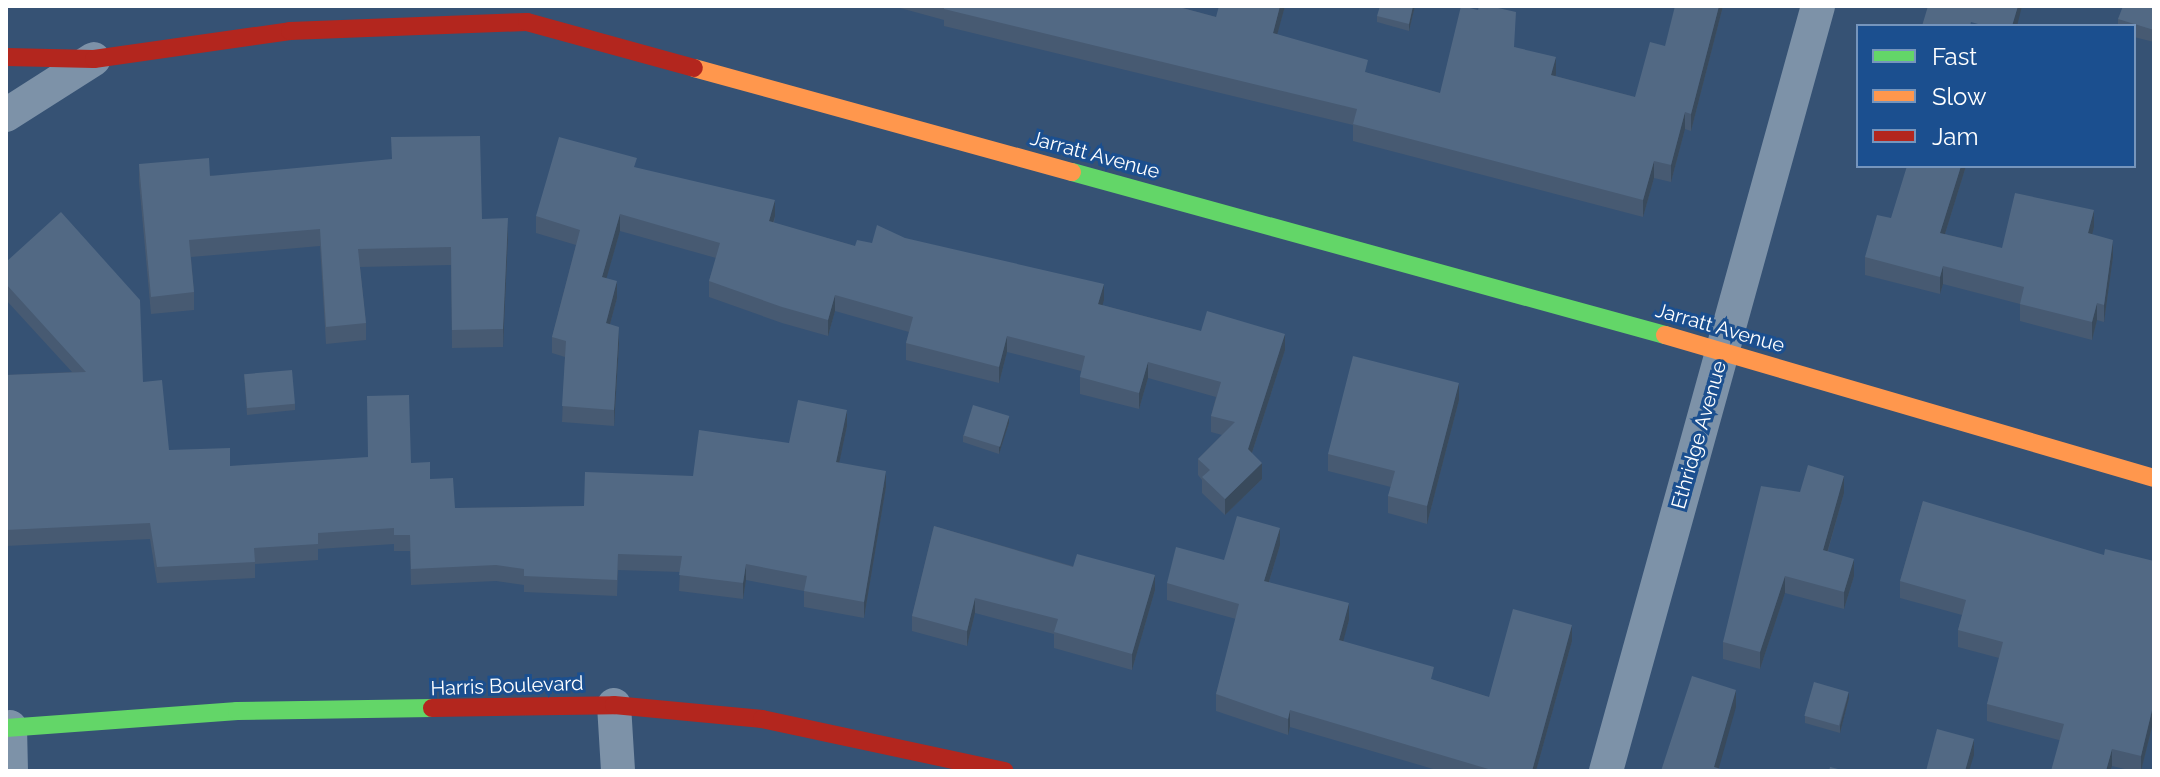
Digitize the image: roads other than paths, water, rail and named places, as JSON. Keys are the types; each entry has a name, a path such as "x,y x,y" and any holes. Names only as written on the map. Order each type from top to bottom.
{"street":[{"name":"Ethridge Avenue","path":"1606,771 1818,6"},
{"name":"Jarratt Avenue","path":"6,57 94,59 290,18 527,22 1723,351 2154,478"},
{"path":"6,115 94,59"},
{"path":"614,705 618,771"},
{"name":"Harris Boulevard","path":"8,727 237,711 614,705 762,719 1004,771"},
{"path":"8,727 11,771"}]}
